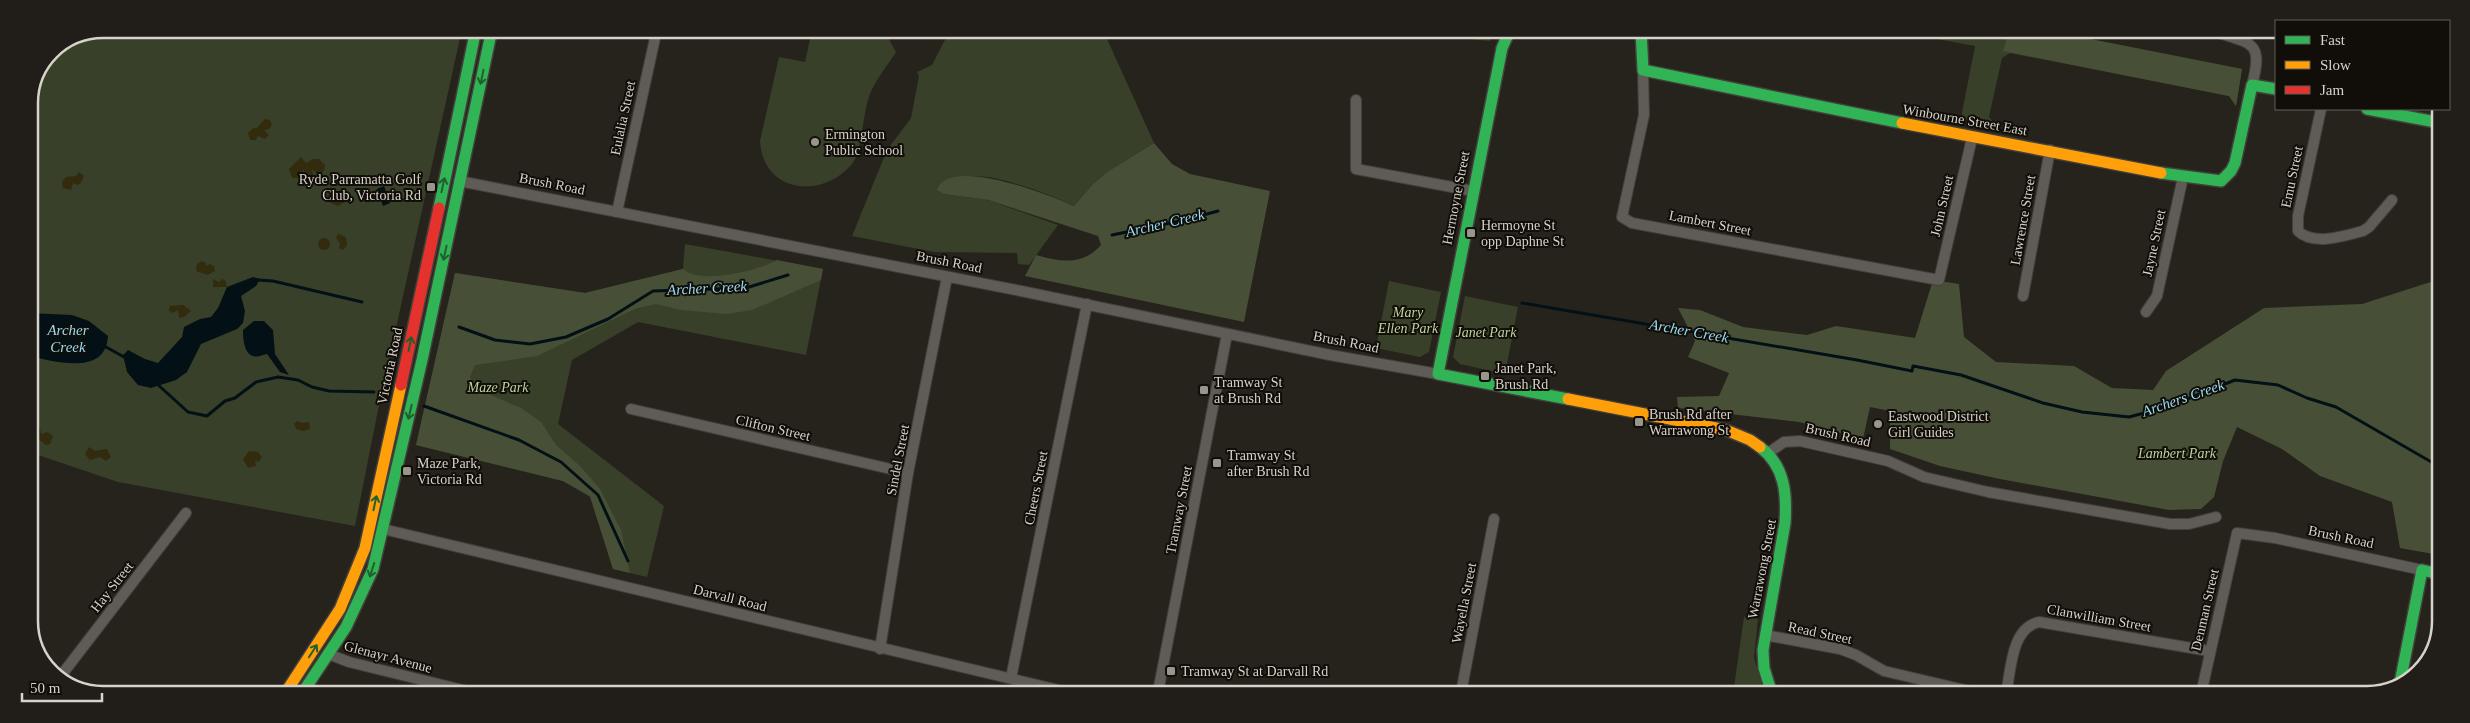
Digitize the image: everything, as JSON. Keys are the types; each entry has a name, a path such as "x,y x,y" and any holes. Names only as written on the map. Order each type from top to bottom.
{"main road":[{"name":"Victoria Road","path":"290,686 340,609 365,548 411,342 474,38"},
{"path":"306,686 346,627 367,586 383,529 422,360 490,38"},
{"name":"Hermoyne Street","path":"1438,374 1502,48 1506,38"},
{"path":"1641,38 1643,70"},
{"name":"Winbourne Street East","path":"1643,70 1972,138 2050,150 2183,176 2221,181 2232,172 2236,163 2252,85"},
{"path":"2252,85 2275,89"},
{"path":"2372,110 2432,121"},
{"name":"Brush Road","path":"1438,374 1726,430 1749,439 1768,453"},
{"name":"Warrawong Street","path":"1768,453 1778,468 1788,504 1765,635 1764,668 1770,686"},
{"path":"2401,676 2422,570"},
{"name":"Brush Road","path":"2422,570 2432,572"}],"street":[{"name":"Eulalia Street","path":"617,212 655,38"},
{"path":"2233,38 2254,47 2258,58 2252,85"},
{"name":"Lambert Street","path":"1643,70 1644,115 1622,216 1632,223 1939,280"},
{"path":"1356,100 1356,169 1473,191"},
{"name":"Emu Street","path":"2322,110 2298,216 2298,231 2307,237 2316,238 2363,231 2370,227 2380,212 2392,200"},
{"name":"John Street","path":"1939,280 1972,138"},
{"name":"Lawrence Street","path":"2023,296 2050,150"},
{"name":"Jayne Street","path":"2146,312 2157,296 2183,176"},
{"name":"Brush Road","path":"460,181 1087,304 1227,334 1438,374"},
{"name":"Sindel Street","path":"880,648 908,473 948,277"},
{"name":"Cheers Street","path":"1011,678 1087,304"},
{"name":"Tramway Street","path":"1156,686 1227,334"},
{"name":"Clifton Street","path":"631,409 908,473"},
{"name":"Brush Road","path":"1768,453 1784,442 1800,441 1888,461 1924,476 1988,492 2170,524 2189,524 2216,517"},
{"name":"Hay Street","path":"63,672 186,513"},
{"name":"Wayella Street","path":"1462,686 1494,519"},
{"name":"Darvall Road","path":"383,529 1042,686"},
{"name":"Brush Road","path":"2236,533 2275,538 2422,570"},
{"name":"Denman Street","path":"2202,686 2236,533"},
{"name":"Clanwilliam Street","path":"2008,686 2020,635 2030,624 2039,622 2209,651"},
{"name":"Read Street","path":"1765,635 1840,649 1856,655 1884,671 1948,686"},
{"name":"Glenayr Avenue","path":"328,654 349,662 447,686"}],"green space":[{"path":"102,38 460,38 379,405 355,526 118,482 38,455 38,102 42,78 48,66 66,48 78,42"},
{"path":"810,38 888,38 896,52 870,94 858,151 852,164 840,175 825,183 796,186 783,181 771,172 764,158 760,141 779,57 805,62"},
{"path":"946,38 1107,38 1154,143 1107,172 1092,185 1074,206 1023,186 980,176 967,178 944,194 988,200 1058,225 1029,265 1018,264 1017,253 934,252 852,236 887,150 911,118 919,76 917,72 932,65"},
{"path":"1458,38 1492,38 1490,41"},
{"path":"1932,38 2085,38 2242,69 2236,106 2229,96 2010,53 2002,58 1989,117 1997,127 1961,118 1975,46"},
{"path":"2007,38 2085,38 2242,69 2236,106 2229,96 2003,51"},
{"path":"1154,143 1172,164 1190,174 1270,191 1244,322 1025,276 1036,255 1063,260 1079,259 1094,252 1101,245 1098,236 988,200 944,194 937,190 945,180 960,176 979,177 1023,187 1074,206 1092,185 1107,172"},
{"name":"Maze Park","path":"685,244 823,269 806,355 638,322 572,360 558,424 664,506 647,577 613,569 590,497 563,481 416,445 455,273 585,293 683,269"},
{"name":"Maze Park","path":"777,260 823,269 821,280 752,310 727,314 681,310 656,304 637,308 537,356 475,365 470,377 471,380 484,392 521,408 541,422 556,445 580,466 600,489 621,530 630,573 613,569 590,496 563,481 416,445 455,273 585,293 683,269 691,274 702,276 729,275 757,268"},
{"name":"Lambert Park","path":"1933,280 1959,284 1964,337 1996,362 2074,366 2112,388 2153,390 2166,371 2264,308 2362,304 2432,282 2432,554 2400,548 2392,502 2320,476 2282,449 2237,427 2223,461 2214,497 2201,509 2169,510 1940,466 1890,449 1890,411 1870,407 1863,439 1799,422 1678,408 1677,397 1719,396 1729,373 1688,357 1695,341 1678,308 1700,310 1743,327 1807,335 1836,326 1915,338"},
{"name":"Mary Ellen Park","path":"1389,281 1441,292 1429,352 1420,357 1376,348"},
{"name":"Janet Park","path":"1465,296 1518,307 1505,374 1460,364 1453,357"},
{"path":"1744,617 1758,619 1754,658 1763,686 1734,686"}],"sand":[{"path":"265,119 270,120 272,125 269,129 264,130 269,135 265,139 258,136 256,140 250,140 248,133 253,128 257,128"},
{"path":"301,157 306,163 313,159 319,159 325,165 324,171 317,174 312,169 313,175 309,178 306,177 303,169 301,178 292,178 289,169"},
{"path":"79,172 84,176 81,183 77,185 73,183 71,190 63,188 62,182 66,177 76,176"},
{"path":"329,194 343,195 345,202 338,206 329,202 326,197"},
{"path":"338,234 346,237 347,245 343,250 339,248 340,243 336,238"},
{"path":"322,238 326,238 330,244 326,250 322,250 318,246 318,242"},
{"path":"202,261 206,263 206,266 210,264 214,266 215,271 208,275 196,271 197,264"},
{"path":"213,279 219,282 222,279 225,280 227,287 213,287"},
{"path":"183,305 191,311 184,317 179,318 178,310 173,313 169,311 170,306"},
{"path":"297,421 302,423 309,422 310,429 303,431 296,429 294,424"},
{"path":"38,427 41,434 47,432 53,436 50,444 46,445 38,439"},
{"path":"89,447 95,451 107,449 111,457 106,461 100,457 90,460 85,454"},
{"path":"249,451 258,452 262,457 259,462 255,461 256,466 248,468 243,459"}],"water":[{"path":"384,186 390,203 383,206 377,189"},
{"name":"Archer Creek","path":"253,277 260,279 256,286 241,296 245,311 243,323 237,329 201,344 187,372 176,380 151,388 138,385 127,372 123,355 128,350 158,363 182,337 184,327 200,319 211,317 218,308 227,287"},
{"name":"Archer Creek","path":"38,313 72,315 89,321 108,336 105,349 99,357 78,363 38,358"},
{"path":"254,321 264,321 273,330 275,354 289,375 280,372 267,354 255,356 248,352 244,343 243,330"}],"waterway":[{"name":"Archer Creek","path":"1112,235 1218,211"},
{"name":"Archer Creek","path":"459,327 495,340 530,344 566,337 608,319 653,291 746,288 788,275"},
{"name":"Archer Creek","path":"258,280 273,281 362,302"},
{"name":"Archers Creek","path":"1522,303 1912,371 1913,366 1961,375 2043,403 2082,412 2129,417 2167,407 2235,380 2278,385 2307,398 2336,407 2432,462"},
{"name":"Archer Creek","path":"106,347 124,357"},
{"name":"Archer Creek","path":"156,383 188,412 207,416 225,401 235,398 256,382 278,377 298,380 312,387 329,391 374,392"},
{"name":"Archer Creek","path":"424,406 519,440 561,462 598,495 628,561"}],"traffic: fast":[{"path":"439,208 474,38"},
{"path":"307,686 346,627 373,569 422,360 490,38"},
{"path":"1506,38 1502,48 1438,374 1568,399"},
{"path":"1641,38 1643,70 1902,123"},
{"path":"2161,173 2221,181 2231,171 2235,163 2252,85 2275,89"},
{"path":"2372,110 2432,121"},
{"path":"1760,447 1775,463 1785,491 1785,523 1763,650 1764,668 1770,686"},
{"path":"2401,676 2422,570 2432,572"}],"traffic: slow":[{"path":"1902,123 2161,173"},
{"path":"290,686 340,609 365,548 401,385"},
{"path":"1568,399 1726,430 1750,440 1760,447"}],"traffic: jam":[{"path":"401,385 439,208"}],"place":[{"name":"Ermington Public School","path":"815,142"},
{"name":"Ryde Parramatta Golf Club, Victoria Rd","path":"431,187"},
{"name":"Hermoyne St opp Daphne St","path":"1471,233"},
{"name":"Janet Park, Brush Rd","path":"1485,376"},
{"name":"Tramway St at Brush Rd","path":"1204,390"},
{"name":"Brush Rd after Warrawong St","path":"1639,422"},
{"name":"Eastwood District Girl Guides","path":"1878,424"},
{"name":"Tramway St after Brush Rd","path":"1217,463"},
{"name":"Maze Park, Victoria Rd","path":"407,471"},
{"name":"Tramway St at Darvall Rd","path":"1171,671"}]}
